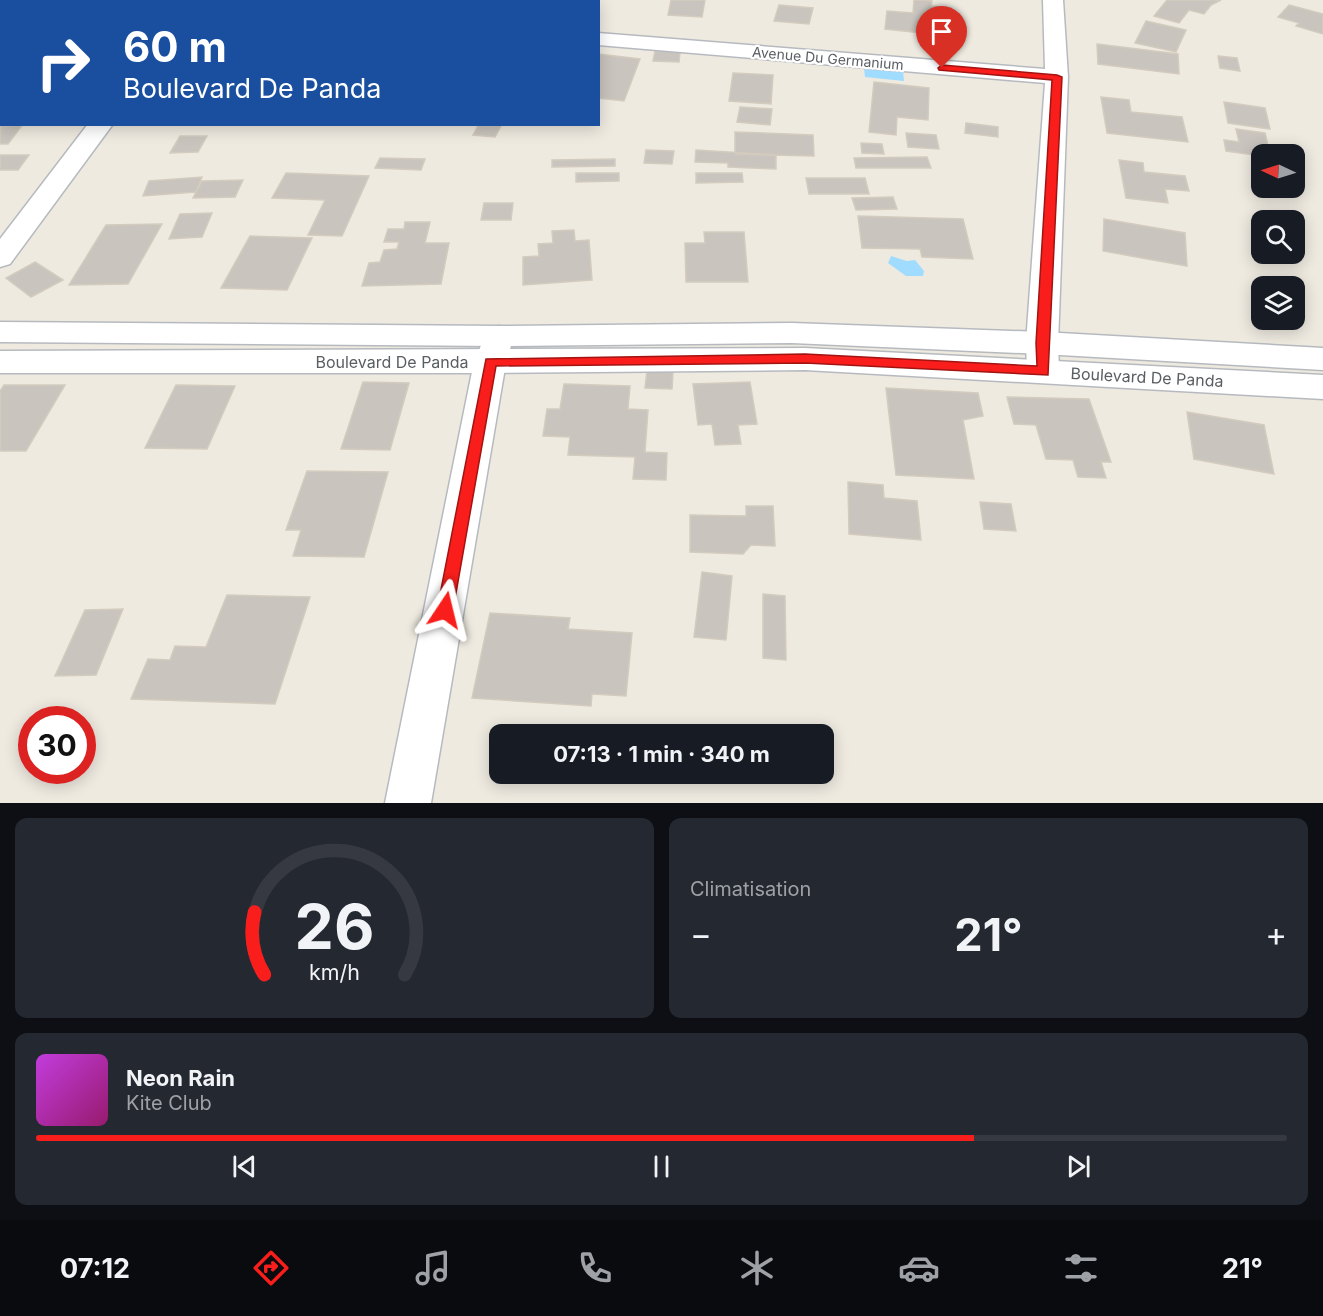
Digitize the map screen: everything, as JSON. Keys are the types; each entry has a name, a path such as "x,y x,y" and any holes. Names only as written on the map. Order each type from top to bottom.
{"street":[{"path":"1043,357 1057,77 1053,0"},
{"name":"Avenue Du Germanium","path":"600,39 1057,77"},
{"path":"0,258 99,126"},
{"name":"Boulevard De Panda","path":"0,332 805,359 1043,357 1323,359"},
{"path":"408,803 494,349"},
{"name":"Boulevard De Panda","path":"0,362 494,349"},
{"name":"Boulevard De Panda","path":"1043,357 1323,387"}],"water":[{"path":"864,68 903,71 904,81 865,77"},
{"path":"891,256 907,261 915,260 924,271 923,276 906,276 888,263"}],"building":[{"path":"671,0 705,0 702,17 668,15"},
{"path":"914,0 932,1 931,6 951,8 950,36 885,29 887,11 913,13"},
{"path":"1167,0 1221,0 1211,5 1204,14 1189,10 1179,23 1154,16"},
{"path":"779,5 813,8 809,24 774,21"},
{"path":"1289,5 1323,14 1323,34 1296,26 1299,23 1278,17"},
{"path":"1146,21 1186,30 1176,52 1135,43"},
{"path":"1097,44 1178,54 1179,74 1098,64"},
{"path":"655,51 680,52 679,62 653,61"},
{"path":"600,54 640,59 624,101 600,98"},
{"path":"1218,56 1237,58 1240,71 1220,68"},
{"path":"733,73 773,75 771,104 729,101"},
{"path":"874,82 929,88 928,120 897,117 896,135 869,132"},
{"path":"1101,97 1129,100 1131,112 1182,117 1188,142 1107,133"},
{"path":"1224,102 1265,108 1270,129 1228,123"},
{"path":"740,107 772,109 770,125 737,122"},
{"path":"966,123 998,127 998,137 965,133"},
{"path":"0,126 22,126 8,144 0,144"},
{"path":"478,126 501,126 495,137 473,135"},
{"path":"1236,129 1265,133 1268,144 1251,144 1251,154 1226,151 1224,140 1239,142"},
{"path":"735,132 813,135 814,156 735,154"},
{"path":"906,133 936,135 939,149 908,147"},
{"path":"180,136 207,136 198,152 170,153"},
{"path":"861,143 882,144 884,154 862,153"},
{"path":"646,150 674,151 672,164 644,163"},
{"path":"696,150 776,155 776,169 728,167 728,163 695,162"},
{"path":"0,155 29,155 18,170 0,170"},
{"path":"927,157 931,168 856,168 854,158"},
{"path":"380,158 425,159 421,170 375,168"},
{"path":"615,159 615,166 552,167 552,160"},
{"path":"1119,160 1143,163 1144,172 1185,176 1189,191 1165,189 1168,203 1126,198"},
{"path":"286,173 369,176 342,236 308,235 325,200 272,198"},
{"path":"576,173 619,173 619,181 576,182"},
{"path":"696,173 742,173 743,182 696,183"},
{"path":"202,177 196,192 143,196 149,181"},
{"path":"806,178 865,178 869,194 809,194"},
{"path":"243,180 235,197 193,198 202,181"},
{"path":"893,197 897,209 856,210 852,198"},
{"path":"484,203 513,203 511,220 481,220"},
{"path":"212,213 202,237 169,239 180,214"},
{"path":"858,216 963,219 973,259 922,257 920,249 862,248"},
{"path":"1104,219 1185,233 1187,266 1103,251"},
{"path":"405,222 430,222 425,243 449,243 441,284 362,286 369,263 380,262 384,250 397,249 399,242 384,242 388,229 404,229"},
{"path":"162,224 128,284 69,285 106,225"},
{"path":"574,230 575,241 589,240 592,280 523,285 523,257 539,256 538,244 553,243 552,231"},
{"path":"704,232 744,232 748,282 686,282 685,243 705,243"},
{"path":"250,236 312,238 287,290 221,288"},
{"path":"35,262 63,280 31,297 6,278"},
{"path":"647,371 673,372 672,389 645,388"},
{"path":"363,382 409,383 390,450 341,449"},
{"path":"750,382 757,424 738,425 741,444 715,445 712,424 698,425 693,384"},
{"path":"564,384 630,386 628,409 648,410 645,452 667,453 666,480 633,479 635,457 568,455 570,437 543,436 547,409 560,409"},
{"path":"4,385 65,385 26,451 0,451 0,391"},
{"path":"176,385 235,386 207,449 145,448"},
{"path":"886,388 978,393 983,416 963,420 974,479 896,475"},
{"path":"1007,397 1089,399 1111,462 1101,462 1106,478 1078,477 1073,460 1046,459 1036,425 1014,424"},
{"path":"1187,412 1264,425 1274,474 1194,459"},
{"path":"307,471 388,472 364,557 293,556 301,530 286,530"},
{"path":"848,482 883,485 884,498 917,501 921,540 849,534"},
{"path":"980,502 1011,504 1016,531 984,529"},
{"path":"746,506 773,506 775,546 751,545 743,554 690,552 690,515 746,516"},
{"path":"702,572 732,576 726,640 694,637"},
{"path":"763,594 785,596 786,660 763,658"},
{"path":"227,595 310,597 275,704 131,699 148,659 170,660 175,646 206,647"},
{"path":"123,609 96,675 55,676 85,610"},
{"path":"490,613 570,618 568,629 632,633 626,696 592,694 591,706 472,698"}],"route":[{"path":"445,610 490,362 805,359 1043,371 1042,343 1057,77 942,68"}]}
